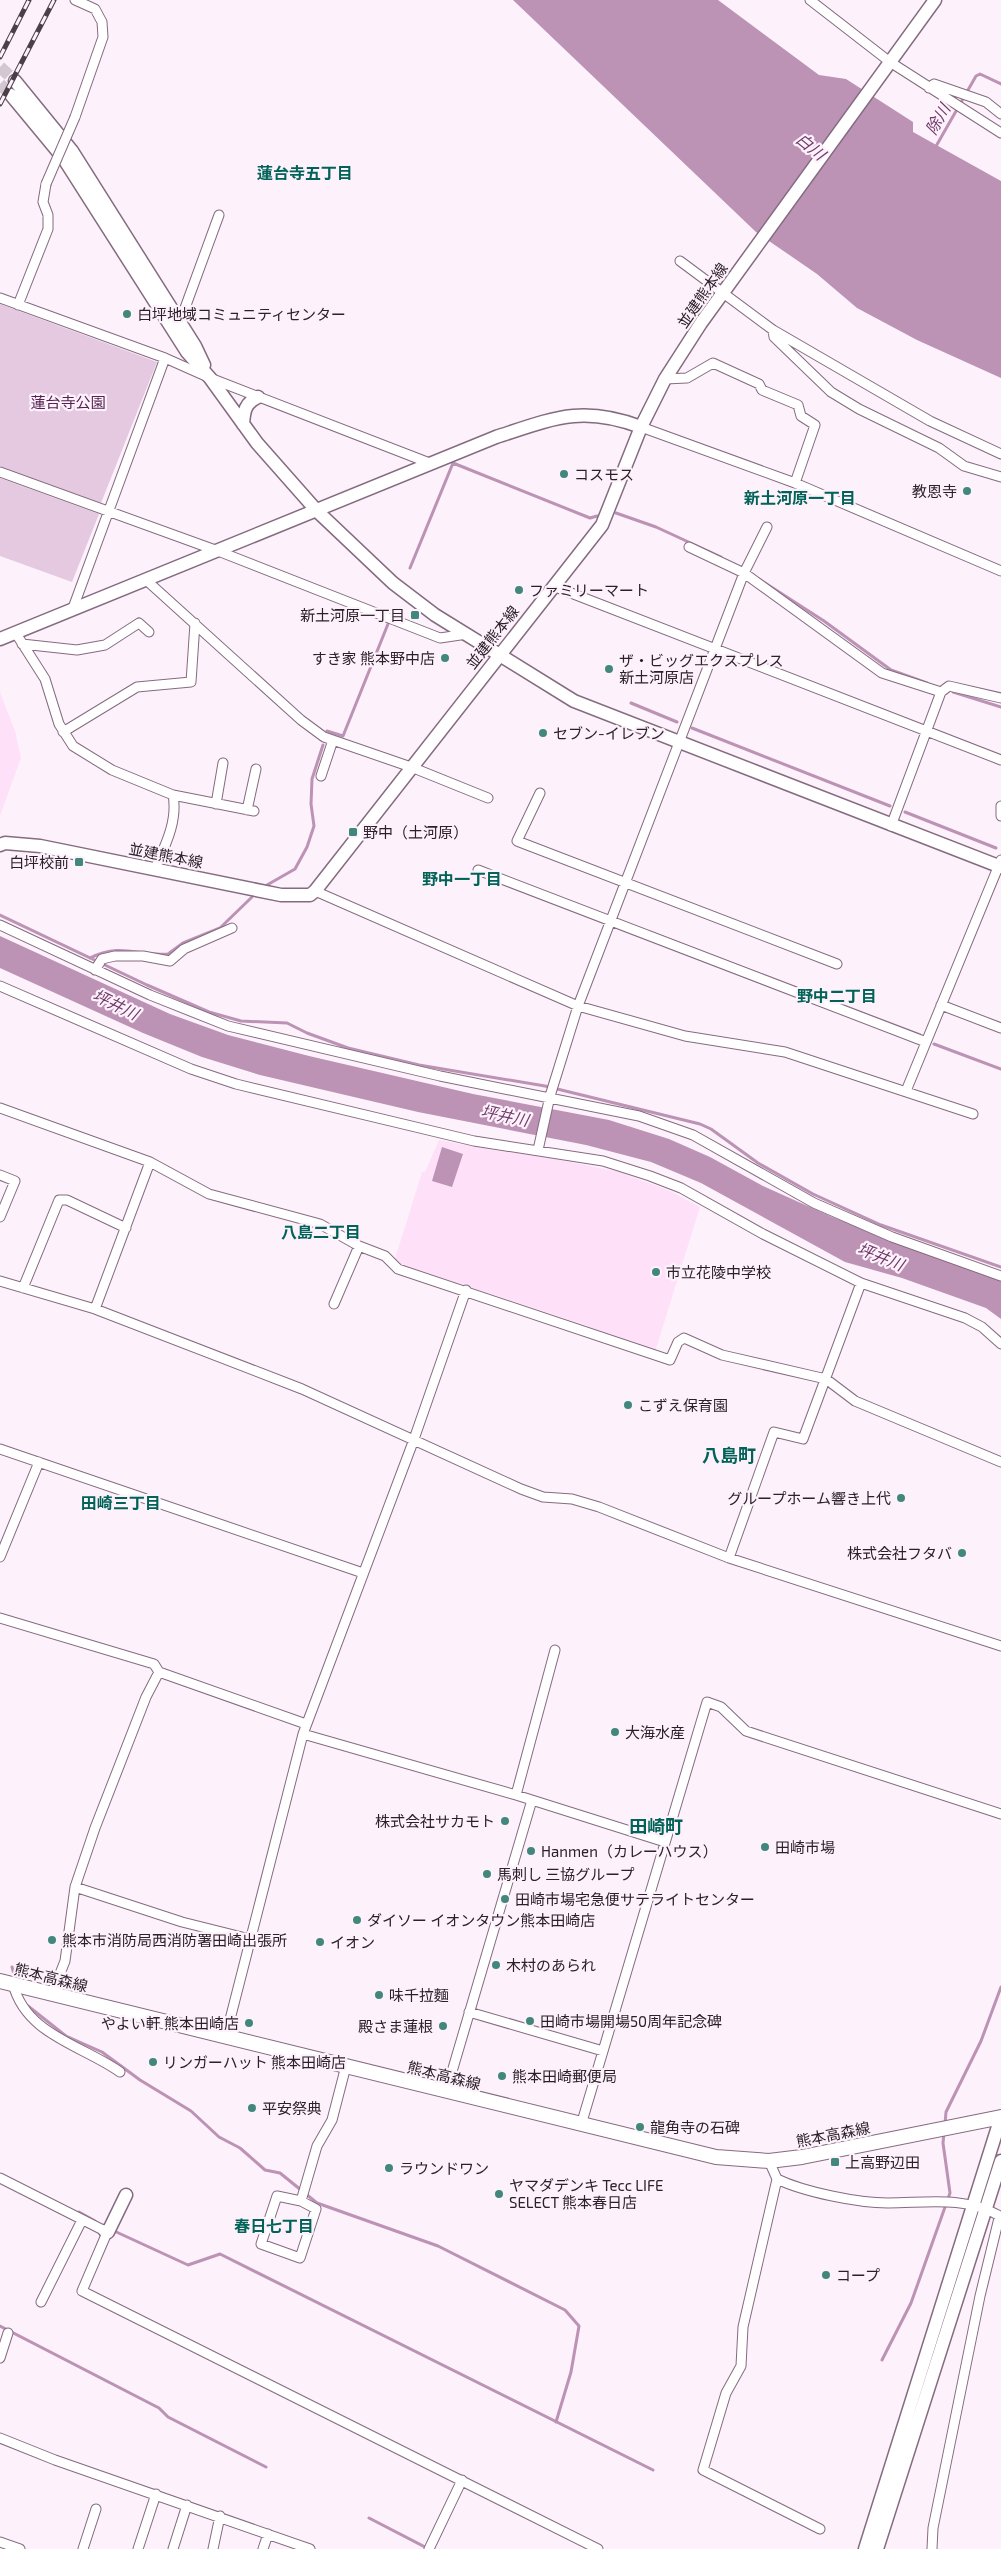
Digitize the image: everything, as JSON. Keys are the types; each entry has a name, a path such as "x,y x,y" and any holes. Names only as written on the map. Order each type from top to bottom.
{"main road":[{"name":"熊本高森線","path":"7,1982 716,2158 769,2161 802,2157 1001,2117"}],"street":[{"path":"18,305 48,229 48,215 43,202 46,184 75,116 103,37 102,22 95,9 74,0"},
{"path":"810,0 890,62 1001,133"},
{"name":"並建熊本線","path":"0,844 40,846 281,895 310,895 316,891 498,655 602,525 642,427 665,379 722,294 935,0"},
{"path":"15,81 72,151 195,346 210,378"},
{"path":"929,88 934,84 986,102 1001,114"},
{"path":"11,94 64,159 186,352 210,378 243,424 317,511 393,583 435,615 574,701 891,826 1000,864 906,1090"},
{"path":"177,317 185,308 219,215"},
{"path":"680,261 773,330 930,422 1001,454"},
{"path":"0,298 165,358 210,378 432,464"},
{"path":"773,330 774,337 831,392 859,409 939,448 964,466 1001,477"},
{"path":"73,608 106,511 165,358"},
{"path":"665,379 687,378 713,363 759,384 762,390 798,405 801,416 815,425 795,483"},
{"path":"243,424 246,406 250,400 258,397"},
{"path":"0,638 496,437 547,420 567,416 591,415 614,417 642,427 795,483 1001,571"},
{"path":"0,472 218,551 440,638 467,634"},
{"path":"539,1146 549,1100 578,1006 677,743 744,574 767,527"},
{"path":"689,546 744,574 882,672 941,692"},
{"path":"145,579 301,720 324,737 411,767 488,798"},
{"path":"553,586 1001,760"},
{"path":"22,644 77,650 105,646 139,622 149,632"},
{"path":"63,732 137,686 191,682 195,623"},
{"path":"15,632 45,679 63,732 73,746 90,758 112,770 173,796 250,811 256,769"},
{"path":"891,826 941,692 949,686 1001,698"},
{"path":"321,776 333,740"},
{"path":"216,804 223,763"},
{"path":"540,793 517,842 837,964"},
{"path":"155,869 167,840 176,809 173,796"},
{"path":"1001,806 1001,816"},
{"path":"478,870 926,1042"},
{"path":"316,891 578,1006 684,1036 785,1052 906,1090 974,1114"},
{"path":"0,925 95,970 228,1026 549,1100 639,1116 693,1135 814,1203 892,1237 1001,1276"},
{"path":"95,970 102,959 115,956 143,956 170,961 184,949 232,928"},
{"path":"0,986 191,1069 236,1084 474,1141 539,1146 603,1161 650,1176 680,1188 861,1284 965,1318 982,1328 1001,1344"},
{"path":"941,1005 1001,1028"},
{"path":"0,1108 150,1162 209,1194 320,1224 359,1246 385,1256 398,1269 466,1290 670,1360 678,1342 684,1338 722,1355 826,1379 855,1401 1001,1462"},
{"path":"95,1309 150,1162"},
{"path":"0,1175 15,1181 0,1217"},
{"path":"23,1288 59,1200 67,1200 126,1228"},
{"path":"334,1304 359,1246"},
{"path":"0,1281 95,1309 302,1389 413,1442 521,1490 543,1497 572,1499 599,1507 729,1558 1001,1646"},
{"path":"729,1558 774,1432 803,1438 861,1284"},
{"path":"226,2035 306,1724 413,1442 466,1290"},
{"path":"0,1449 363,1573"},
{"path":"0,1557 39,1462"},
{"path":"0,1618 154,1664 159,1672 306,1724"},
{"path":"516,1795 555,1650"},
{"path":"52,1994 65,1961 75,1887 98,1819 146,1697 159,1672"},
{"path":"581,2125 708,1702 721,1707 746,1731 1001,1814"},
{"path":"303,1734 516,1795 665,1842"},
{"path":"446,2092 532,1800"},
{"path":"75,1887 182,1922 250,1939"},
{"path":"7,1982 27,2014 58,2040 88,2051 120,2072"},
{"path":"469,2012 603,2051"},
{"path":"301,2201 317,2146 332,2120 346,2066"},
{"path":"865,2549 902,2448 979,2207 1001,2117"},
{"path":"769,2161 776,2179 743,2327 741,2366 726,2393 703,2470 820,2529"},
{"path":"979,2207 1001,2161"},
{"path":"0,2178 108,2232 126,2195"},
{"path":"776,2179 794,2188 855,2199 886,2203 953,2202 979,2207 999,2215 980,2296 933,2528 932,2549"},
{"path":"277,2196 301,2201 316,2209 300,2258 260,2244 277,2196"},
{"path":"41,2302 82,2220"},
{"path":"105,2231 106,2235 82,2291 598,2549"},
{"path":"0,2358 8,2333"},
{"path":"0,2438 55,2460 310,2549"},
{"path":"877,2549 902,2448"},
{"path":"429,2549 462,2480"},
{"path":"138,2549 156,2494"},
{"path":"174,2549 187,2505"},
{"path":"83,2549 96,2509"},
{"path":"213,2549 220,2516"},
{"path":"263,2549 268,2534"},
{"path":"0,2542 20,2549"}],"shaded area":[{"path":"0,692 15,731 21,758 0,816"},
{"path":"439,1140 499,1151 537,1155 619,1172 668,1190 700,1207 655,1352 579,1323 394,1262 422,1172 425,1172"}],"green space":[{"name":"蓮台寺公園","path":"0,304 157,362 101,503 0,466"},
{"path":"0,478 99,514 72,582 0,556"}],"water":[{"name":"白川","path":"513,0 718,0 819,75 846,79 913,122 913,132 1001,181 1001,378 917,340 857,308 817,274 756,232"},
{"name":"坪井川","path":"0,936 170,1014 228,1035 473,1094 609,1120 669,1139 710,1157 763,1186 832,1217 937,1258 997,1276 1001,1280 1001,1319 986,1308 902,1278 845,1262 701,1183 651,1162 586,1145 418,1112 260,1075 202,1057 143,1033 0,968"},
{"path":"442,1147 463,1154 452,1187 432,1181"}],"waterway":[{"name":"除川","path":"935,148 976,76 980,74 1001,84"},
{"path":"410,568 453,463 590,518 597,516"},
{"path":"616,513 656,527 721,557"},
{"path":"759,579 824,621 891,670 927,683"},
{"path":"327,731 343,736 388,624"},
{"path":"953,692 1001,707"},
{"path":"631,703 677,722"},
{"path":"692,728 890,806"},
{"path":"267,885 295,869 307,847 314,826 311,804 312,779 323,745"},
{"path":"905,812 996,848"},
{"path":"90,958 102,953 121,950 168,954 183,943 220,928 252,897"},
{"path":"0,915 147,985 209,1012 241,1021 287,1023 307,1033 348,1048 419,1065 545,1086 700,1124 711,1129 758,1163 813,1194 881,1225 1001,1267"},
{"path":"650,932 920,1035"},
{"path":"934,1044 1001,1069"},
{"path":"12,1967 16,1981"},
{"path":"945,2124 946,2112 981,2041 1001,1987"},
{"path":"28,2006 66,2036 102,2052 140,2080 191,2111 219,2137 240,2148 265,2170 280,2173 317,2203 438,2246 565,2310 579,2326 571,2372 556,2422"},
{"path":"882,2360 911,2303 950,2193 943,2143 944,2133"},
{"path":"79,2212 95,2221"},
{"path":"112,2230 188,2265 220,2254 653,2470"},
{"path":"0,2326 159,2408 168,2417 266,2467"},
{"path":"369,2518 427,2548"}],"tunnel":[{"path":"0,67 15,81"},
{"path":"0,84 11,95"}],"railway":[{"path":"0,57 29,0"},
{"path":"0,104 54,0"}],"place":[{"name":"白坪地域コミュニティセンター","path":"127,314"},
{"name":"コスモス","path":"564,474"},
{"name":"教恩寺","path":"967,491"},
{"name":"ファミリーマート","path":"519,590"},
{"name":"新土河原一丁目","path":"415,615"},
{"name":"すき家 熊本野中店","path":"445,658"},
{"name":"ザ・ビッグエクスプレス 新土河原店","path":"609,669"},
{"name":"セブン-イレブン","path":"543,733"},
{"name":"野中（土河原）","path":"353,832"},
{"name":"白坪校前","path":"79,862"},
{"name":"市立花陵中学校","path":"656,1272"},
{"name":"こずえ保育園","path":"628,1405"},
{"name":"グループホーム響き上代","path":"901,1498"},
{"name":"株式会社フタバ","path":"962,1553"},
{"name":"大海水産","path":"615,1732"},
{"name":"株式会社サカモト","path":"505,1821"},
{"name":"田崎市場","path":"765,1847"},
{"name":"Hanmen（カレーハウス）","path":"531,1851"},
{"name":"馬刺し 三協グループ","path":"487,1874"},
{"name":"田崎市場宅急便サテライトセンター","path":"505,1899"},
{"name":"ダイソー イオンタウン熊本田崎店","path":"357,1920"},
{"name":"熊本市消防局西消防署田崎出張所","path":"52,1940"},
{"name":"イオン","path":"320,1942"},
{"name":"木村のあられ","path":"496,1965"},
{"name":"味千拉麵","path":"379,1995"},
{"name":"田崎市場開場50周年記念碑","path":"530,2021"},
{"name":"やよい軒 熊本田崎店","path":"249,2023"},
{"name":"殿さま蓮根","path":"443,2026"},
{"name":"リンガーハット 熊本田崎店","path":"153,2062"},
{"name":"熊本田崎郵便局","path":"502,2076"},
{"name":"平安祭典","path":"252,2108"},
{"name":"龍角寺の石碑","path":"640,2127"},
{"name":"上高野辺田","path":"835,2162"},
{"name":"ラウンドワン","path":"389,2168"},
{"name":"ヤマダデンキ Tecc LIFE SELECT 熊本春日店","path":"499,2194"},
{"name":"コープ","path":"826,2275"}],"district":[{"name":"蓮台寺五丁目","path":"305,172"},
{"name":"新土河原一丁目","path":"800,497"},
{"name":"野中一丁目","path":"462,878"},
{"name":"野中二丁目","path":"837,995"},
{"name":"八島二丁目","path":"321,1231"},
{"name":"八島町","path":"729,1455"},
{"name":"田崎三丁目","path":"121,1502"},
{"name":"田崎町","path":"656,1826"},
{"name":"春日七丁目","path":"274,2225"}]}
